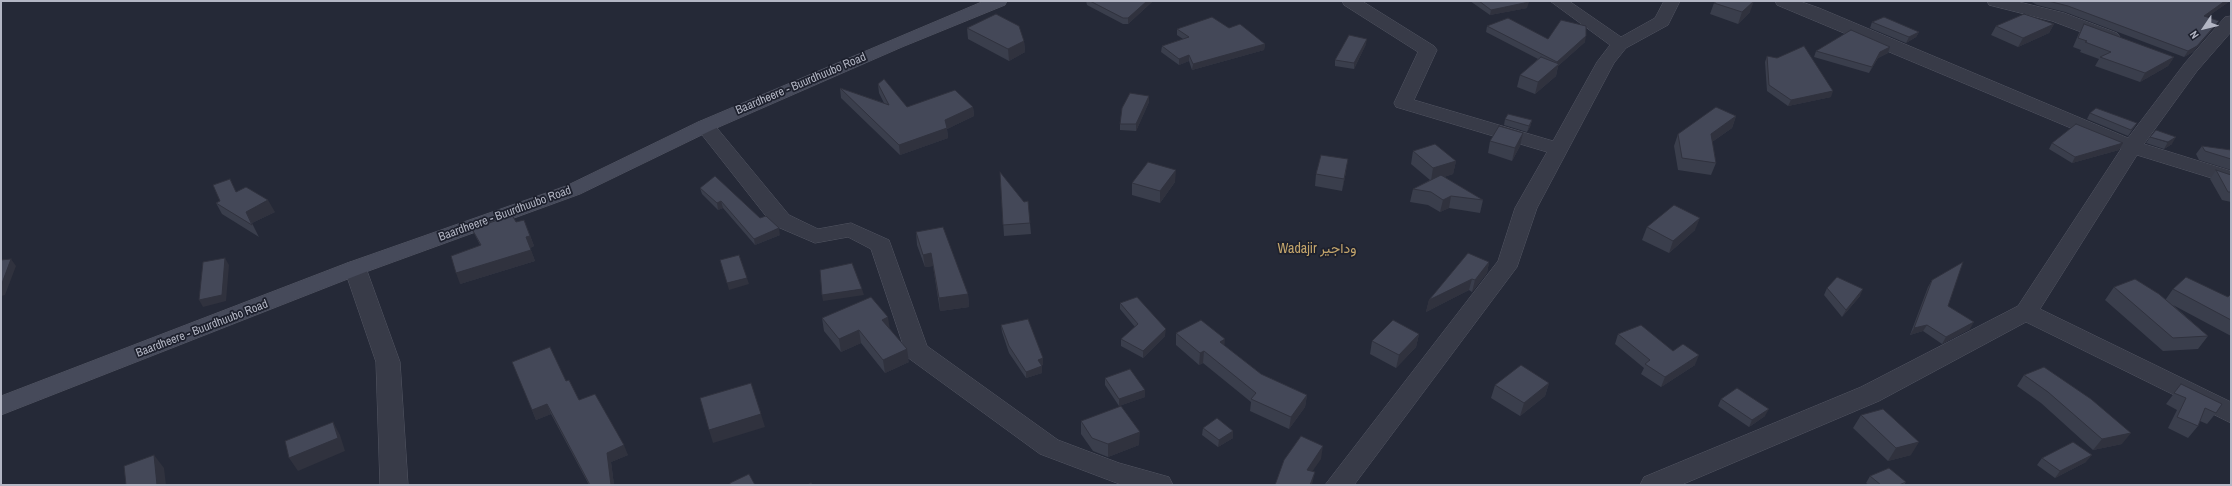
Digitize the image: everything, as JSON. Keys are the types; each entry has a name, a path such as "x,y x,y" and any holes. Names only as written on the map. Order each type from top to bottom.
{"main road":[{"name":"Baardheere - Buurdhuubo Road","path":"1,406 355,268 574,190 705,126 889,46 999,1"}],"street":[{"path":"1350,1 1428,50 1403,103 1559,149"},
{"path":"1558,1 1620,44"},
{"path":"1339,485 1509,262 1526,208 1606,62 1620,44 1662,21 1672,1"},
{"path":"1783,1 1813,12 2132,148 2231,178"},
{"path":"1995,1 2058,17 2125,42"},
{"path":"1654,485 1870,394 2026,312 2132,148 2184,64 2231,21"},
{"path":"705,126 781,220 815,236 851,230 881,245 916,351 1049,447 1113,472 1159,485"},
{"path":"355,268 388,362 394,485"},
{"path":"2026,312 2231,413"}],"building":[{"path":"1090,1 1147,1 1128,18 1123,18"},
{"path":"1479,1 1527,1 1529,2 1491,10"},
{"path":"1717,1 1754,1 1742,12 1714,3"},
{"path":"2048,1 2225,1 2204,16 2219,21 2197,46 2188,51 2068,6"},
{"path":"996,14 1019,26 1024,41 1008,49 967,28"},
{"path":"2024,14 2054,24 2023,38 1996,26"},
{"path":"1212,17 1229,28 1240,24 1265,44 1193,64 1189,55 1179,59 1162,46 1189,37 1177,29"},
{"path":"1884,17 1919,32 1909,37 1872,22"},
{"path":"1508,18 1548,39 1561,20 1586,26 1586,36 1557,62 1487,26"},
{"path":"2084,24 2174,57 2145,73 2100,57 2111,52 2078,38"},
{"path":"1851,30 1890,47 1880,52 1872,67 1816,51"},
{"path":"1349,35 1367,39 1354,63 1335,60"},
{"path":"1804,46 1833,91 1791,100 1769,85 1767,56 1777,58"},
{"path":"1541,57 1559,64 1538,82 1520,75"},
{"path":"884,79 907,107 955,90 973,107 945,120 947,128 899,145 840,88 889,105 878,84"},
{"path":"1130,93 1149,96 1136,124 1120,124 1122,108"},
{"path":"1716,107 1736,116 1711,134 1716,163 1682,158 1678,134"},
{"path":"2096,108 2137,123 2131,130 2090,113"},
{"path":"1508,114 1532,120 1529,126 1505,119"},
{"path":"2076,124 2123,143 2075,157 2052,143"},
{"path":"1499,126 1523,133 1515,148 1490,141"},
{"path":"2156,130 2176,137 2168,142 2150,137"},
{"path":"1435,144 1456,161 1433,168 1413,151"},
{"path":"2202,146 2231,150 2231,159 2205,151"},
{"path":"1321,155 1348,159 1344,179 1316,174"},
{"path":"1148,162 1176,170 1160,191 1132,183"},
{"path":"2216,170 2231,175 2231,192 2228,192"},
{"path":"1000,172 1024,202 1028,201 1030,223 1003,225"},
{"path":"1441,175 1483,200 1451,196 1443,200 1431,192 1413,189"},
{"path":"715,176 760,218 766,216 779,228 754,239 721,201 717,203 700,188"},
{"path":"230,179 236,192 246,187 268,200 246,212 252,225 216,203 220,201 213,185"},
{"path":"1674,205 1700,218 1673,241 1647,227"},
{"path":"512,215 516,222 524,220 530,236 526,237 531,250 456,273 451,256 481,245 472,229"},
{"path":"943,227 968,294 939,298 931,253 923,255 916,232"},
{"path":"1468,253 1489,262 1475,280 1472,279 1429,300"},
{"path":"739,255 747,278 727,283 720,260"},
{"path":"225,258 222,295 199,300 203,262"},
{"path":"11,259 1,286 1,260"},
{"path":"1963,262 1948,306 1974,322 1946,337 1927,325 1914,328 1932,280"},
{"path":"852,263 862,289 822,295 820,270"},
{"path":"1837,277 1863,289 1846,310 1827,288"},
{"path":"2186,277 2228,297 2230,295 2231,320 2173,289"},
{"path":"2135,279 2159,294 2208,336 2173,338 2114,287"},
{"path":"871,297 888,317 882,320 907,349 883,360 859,330 839,339 822,318"},
{"path":"1137,297 1166,329 1143,351 1121,339 1138,324 1120,303"},
{"path":"1028,319 1043,358 1038,360 1042,366 1026,372 1009,346 1001,325"},
{"path":"1201,320 1225,339 1220,342 1261,374 1307,395 1291,417 1251,399 1256,393 1204,351 1200,353 1176,333"},
{"path":"1393,320 1419,334 1399,355 1372,341"},
{"path":"1641,325 1673,351 1683,344 1699,355 1665,377 1645,364 1650,360 1618,334"},
{"path":"550,347 566,381 569,380 579,400 595,394 624,445 607,453 611,485 590,485 547,404 532,410 512,362"},
{"path":"1521,365 1549,383 1524,403 1495,385"},
{"path":"2044,367 2091,399 2131,433 2102,439 2048,392 2024,375"},
{"path":"1130,369 1145,390 1119,399 1105,378"},
{"path":"751,383 761,414 709,430 700,398"},
{"path":"2181,384 2222,404 2216,413 2205,408 2198,426 2177,417 2186,398 2174,393"},
{"path":"1737,388 1769,409 1752,420 1721,399"},
{"path":"1121,406 1140,432 1108,444 1092,438 1081,421"},
{"path":"1883,409 1919,442 1896,448 1861,415"},
{"path":"1217,418 1233,431 1219,440 1203,428"},
{"path":"333,422 338,438 289,458 285,441"},
{"path":"1301,436 1323,446 1307,470 1315,472 1310,485 1275,485 1284,460"},
{"path":"2073,442 2092,455 2060,471 2042,458"},
{"path":"154,455 157,485 126,485 124,466"},
{"path":"1889,468 1906,482 1899,485 1881,485 1870,476"},
{"path":"749,474 755,485 730,485 730,483"}],"district":[{"name":"Wadajir وداجير","path":"1317,249"}]}
